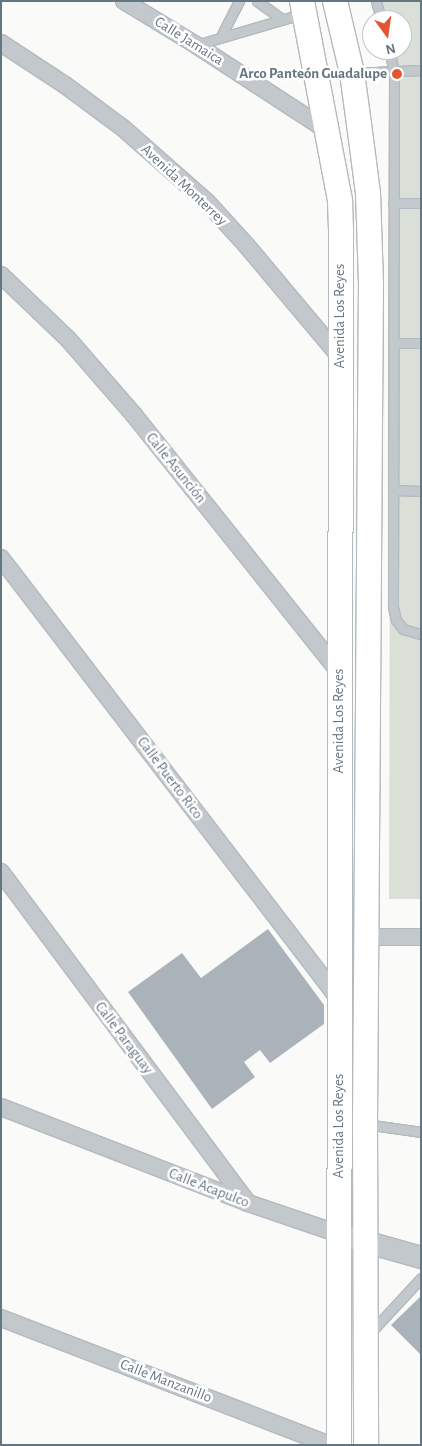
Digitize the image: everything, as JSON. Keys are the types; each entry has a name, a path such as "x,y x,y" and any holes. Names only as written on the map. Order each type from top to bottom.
{"main road":[{"name":"Avenida Los Reyes","path":"335,1 352,73 368,193 372,284 365,1124 366,1445"},
{"name":"Avenida Los Reyes","path":"304,7 340,201 339,1445"}],"street":[{"name":"Calle Jamaica","path":"124,1 196,45 328,131"},
{"name":"Avenida Monterrey","path":"1,43 65,85 123,128 207,202 247,246 340,357"},
{"name":"Calle Asunción","path":"1,276 68,339 134,415 339,672"},
{"name":"Calle Puerto Rico","path":"1,558 339,999"},
{"name":"Calle Paraguay","path":"1,872 248,1203"},
{"path":"367,938 421,937"},
{"name":"Calle Acapulco","path":"1,1107 248,1203 339,1234 365,1240 421,1258"},
{"name":"Calle Manzanillo","path":"1,1318 330,1445"}],"lane":[{"path":"220,38 239,1"},
{"path":"257,1 282,19"},
{"path":"196,45 282,19 304,7"},
{"path":"391,60 394,71 393,607 396,620 403,629 421,634"},
{"path":"352,73 421,70"},
{"path":"393,203 421,202"},
{"path":"394,343 421,342"},
{"path":"394,490 421,491"},
{"path":"365,1124 421,1132"},
{"path":"365,1339 421,1278"}],"shaded area":[{"path":"372,1 421,1 421,899 389,899 391,74 387,60 412,60 412,10 374,10"}],"building":[{"path":"268,929 324,1005 324,1024 270,1063 260,1050 244,1062 255,1077 212,1109 128,992 182,953 201,978"},
{"path":"421,1296 421,1355 391,1325"}],"place":[{"name":"Arco Panteón Guadalupe","path":"397,74"}]}
